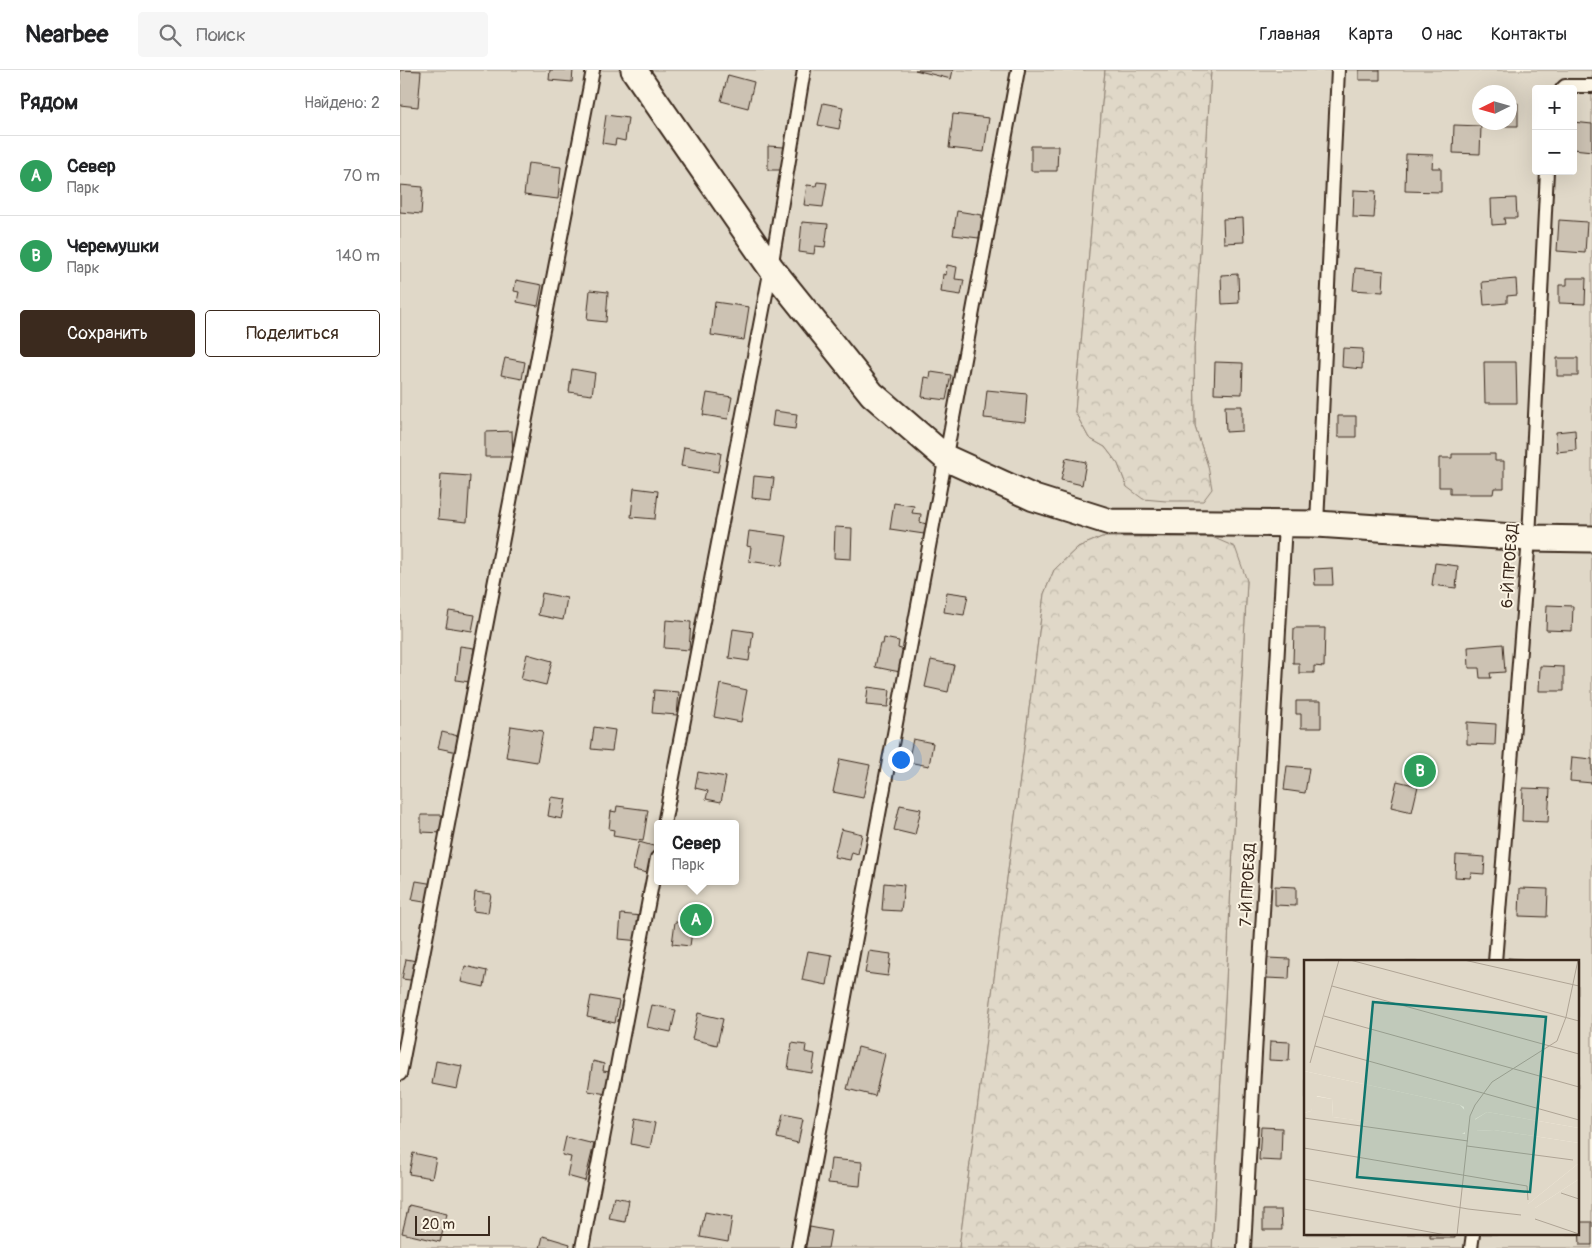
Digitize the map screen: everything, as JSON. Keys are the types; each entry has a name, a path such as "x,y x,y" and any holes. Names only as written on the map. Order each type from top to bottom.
{"street":[{"path":"634,70 771,268 872,394 946,458 1034,498 1110,522 1317,524 1528,538 1592,539"}],"lane":[{"path":"400,1074 593,70"},
{"path":"665,820 771,268 804,70"},
{"path":"798,1248 1018,70"},
{"path":"1317,524 1338,70"},
{"path":"1577,86 1592,86"},
{"name":"6-Й ПРОЕЗД","path":"1494,960 1528,538 1547,175"},
{"name":"7-Й ПРОЕЗД","path":"1244,1248 1285,524"},
{"path":"582,1248 654,874"}],"green space":[{"path":"400,70 1105,70 1075,412 1089,438 1105,447 1118,464 1127,487 1208,466 1195,427 1194,349 1211,70 1592,70 1592,1248 1212,1248 1247,581 1212,537 1102,537 1078,547 1054,570 1044,594 959,1248 400,1248"},
{"path":"1105,70 1211,70 1194,349 1195,427 1208,466 1212,489 1203,501 1143,499 1127,487 1118,464 1105,447 1089,438 1075,412"},
{"path":"1102,537 1212,537 1235,547 1247,581 1212,1248 959,1248 1044,594 1054,570 1078,547"}],"building":[{"path":"400,70 421,71 418,107 400,105"},
{"path":"550,70 573,70 572,82 549,80"},
{"path":"915,70 953,70 951,79"},
{"path":"1359,70 1380,70 1380,80 1359,80"},
{"path":"728,75 754,82 748,108 721,101"},
{"path":"823,103 843,107 839,129 818,125"},
{"path":"1517,103 1518,103 1517,126"},
{"path":"953,114 989,118 984,152 949,148"},
{"path":"606,115 628,118 625,141 616,139 615,145 602,143"},
{"path":"1577,122 1592,124 1592,151 1577,149"},
{"path":"1454,125 1472,126 1472,130 1481,130 1480,154 1453,153"},
{"path":"768,146 784,147 783,170 768,170"},
{"path":"1031,146 1058,146 1057,171 1031,171"},
{"path":"1406,154 1433,155 1432,168 1441,168 1441,192 1405,191"},
{"path":"528,163 561,167 558,199 524,195"},
{"path":"817,182 827,183 823,207 804,205 807,185 816,186"},
{"path":"400,185 423,187 421,214 400,212"},
{"path":"1354,190 1376,191 1374,218 1353,217"},
{"path":"1516,198 1517,218 1504,218 1505,224 1492,225 1491,199"},
{"path":"957,211 982,215 979,238 953,235"},
{"path":"1243,218 1244,242 1224,243 1223,219"},
{"path":"1559,220 1587,222 1585,253 1557,251"},
{"path":"802,222 828,224 825,247 815,246 814,254 799,252"},
{"path":"947,265 957,267 955,279 964,280 961,295 941,292 943,274 946,275"},
{"path":"1355,268 1384,271 1383,292 1353,290"},
{"path":"1238,274 1239,303 1222,304 1221,275"},
{"path":"1567,278 1586,278 1585,304 1559,303 1559,285 1567,285"},
{"path":"1516,279 1517,295 1507,296 1507,303 1484,305 1482,282"},
{"path":"516,280 542,285 538,306 517,302 519,292 514,291"},
{"path":"590,290 608,292 606,322 587,320"},
{"path":"715,302 749,307 744,340 711,335"},
{"path":"1343,348 1363,349 1362,369 1342,367"},
{"path":"505,358 525,362 522,379 501,375"},
{"path":"1557,358 1578,358 1578,376 1557,376"},
{"path":"1215,362 1243,363 1242,394 1214,393"},
{"path":"1484,362 1516,362 1517,403 1485,403"},
{"path":"572,369 595,373 592,395 569,392"},
{"path":"931,372 951,375 946,400 922,397 925,377 930,378"},
{"path":"987,390 1027,394 1025,422 984,418"},
{"path":"707,393 732,397 728,419 703,415"},
{"path":"1225,406 1242,406 1242,431 1226,432"},
{"path":"774,411 797,414 795,429 772,426"},
{"path":"1338,416 1356,416 1356,437 1338,437"},
{"path":"1575,430 1576,450 1557,452 1556,432"},
{"path":"512,431 513,457 485,457 485,432"},
{"path":"684,447 721,453 718,472 681,466"},
{"path":"1452,454 1495,454 1495,461 1504,461 1504,488 1494,488 1493,494 1450,494 1450,487 1439,487 1439,458 1452,458"},
{"path":"1066,458 1086,462 1082,485 1061,480"},
{"path":"441,474 470,476 467,522 438,519"},
{"path":"754,476 774,478 771,500 752,498"},
{"path":"634,488 658,491 655,519 631,517"},
{"path":"894,503 914,506 912,513 921,514 920,522 926,524 924,534 890,529"},
{"path":"835,527 852,528 851,559 834,558"},
{"path":"749,531 787,536 782,566 749,561 751,547 747,546"},
{"path":"1435,563 1458,566 1456,588 1432,585"},
{"path":"1332,568 1333,585 1315,585 1314,569"},
{"path":"947,592 968,595 964,615 944,612"},
{"path":"542,593 567,598 563,620 538,615"},
{"path":"1547,605 1573,606 1572,631 1546,630"},
{"path":"449,611 475,615 472,631 446,627"},
{"path":"666,620 691,622 689,650 664,648"},
{"path":"1294,628 1325,628 1324,667 1314,666 1314,673 1299,673 1299,663 1293,663"},
{"path":"733,629 753,632 749,661 729,658"},
{"path":"884,638 899,641 898,648 904,650 900,672 875,667 880,644 883,644"},
{"path":"1503,644 1505,672 1490,673 1491,678 1480,678 1479,668 1469,668 1468,647"},
{"path":"460,646 474,648 473,655 479,656 476,683 456,680"},
{"path":"527,654 552,661 546,685 521,679"},
{"path":"931,660 954,665 948,692 925,687"},
{"path":"1540,666 1564,667 1564,691 1539,691"},
{"path":"720,684 747,690 741,722 714,717"},
{"path":"868,687 890,690 888,707 866,705"},
{"path":"654,690 679,692 677,715 652,713"},
{"path":"1296,701 1321,701 1321,728 1301,728 1301,714 1296,714"},
{"path":"1467,722 1496,724 1495,745 1467,744"},
{"path":"511,726 543,731 537,762 506,757"},
{"path":"594,727 615,730 612,751 591,749"},
{"path":"442,732 466,738 462,753 438,748"},
{"path":"913,739 933,743 929,766 908,762"},
{"path":"1572,757 1592,759 1592,783 1570,781"},
{"path":"840,759 870,765 863,798 833,792"},
{"path":"1287,766 1309,768 1305,793 1284,790"},
{"path":"698,772 726,777 721,802 706,799 708,791 695,788"},
{"path":"1397,781 1418,786 1412,812 1391,807"},
{"path":"1523,788 1550,789 1548,822 1522,821"},
{"path":"551,797 566,799 562,819 548,816"},
{"path":"900,805 921,809 915,835 894,830"},
{"path":"617,806 648,810 643,841 613,836 614,830 609,829 611,811 616,812"},
{"path":"421,815 444,815 443,833 421,832"},
{"path":"841,829 862,834 858,854 852,852 850,860 834,857"},
{"path":"639,842 654,846 653,874 633,870"},
{"path":"1456,855 1485,857 1484,874 1471,873 1470,878 1455,877"},
{"path":"416,881 434,884 430,903 412,900"},
{"path":"884,883 904,885 901,911 882,910"},
{"path":"1275,886 1296,887 1296,906 1275,905"},
{"path":"1520,888 1548,889 1547,917 1519,916"},
{"path":"475,892 491,894 488,913 473,911"},
{"path":"621,914 642,916 640,941 619,939"},
{"path":"675,922 693,924 690,946 672,944"},
{"path":"808,951 832,955 827,985 802,980"},
{"path":"869,951 891,954 888,976 865,973"},
{"path":"1267,958 1290,959 1289,979 1266,978"},
{"path":"1508,958 1529,960 1508,960"},
{"path":"406,959 422,962 418,981 402,979"},
{"path":"465,966 487,971 484,987 461,982"},
{"path":"591,996 619,1001 615,1023 587,1017"},
{"path":"652,1005 676,1010 671,1032 647,1027"},
{"path":"698,1013 723,1019 717,1045 692,1039"},
{"path":"1270,1041 1290,1042 1289,1061 1269,1060"},
{"path":"792,1043 806,1045 805,1052 815,1054 812,1073 788,1069"},
{"path":"858,1047 885,1054 875,1096 847,1089"},
{"path":"436,1061 462,1066 457,1089 432,1084"},
{"path":"593,1061 604,1064 603,1071 610,1072 607,1094 588,1091"},
{"path":"782,1115 803,1119 798,1143 777,1138"},
{"path":"635,1119 655,1123 650,1148 631,1144"},
{"path":"1261,1127 1282,1128 1281,1161 1259,1160"},
{"path":"566,1137 594,1144 585,1181 567,1176 571,1157 562,1155"},
{"path":"413,1153 436,1158 432,1178 409,1174"},
{"path":"831,1159 862,1162 860,1186 828,1183"},
{"path":"614,1197 629,1200 625,1222 609,1219"},
{"path":"409,1205 447,1214 440,1242 402,1233"},
{"path":"1263,1210 1281,1210 1282,1230 1263,1230"},
{"path":"705,1212 732,1217 728,1242 700,1237"},
{"path":"1580,1222 1592,1222 1592,1245 1580,1245"},
{"path":"810,1227 831,1231 828,1248 805,1248"},
{"path":"543,1236 570,1244 569,1248 540,1248"},
{"path":"1430,1236 1455,1236 1455,1238 1430,1238"}],"place":[{"name":"Черемушки","path":"1420,771"},
{"name":"Север","path":"696,920"}]}
